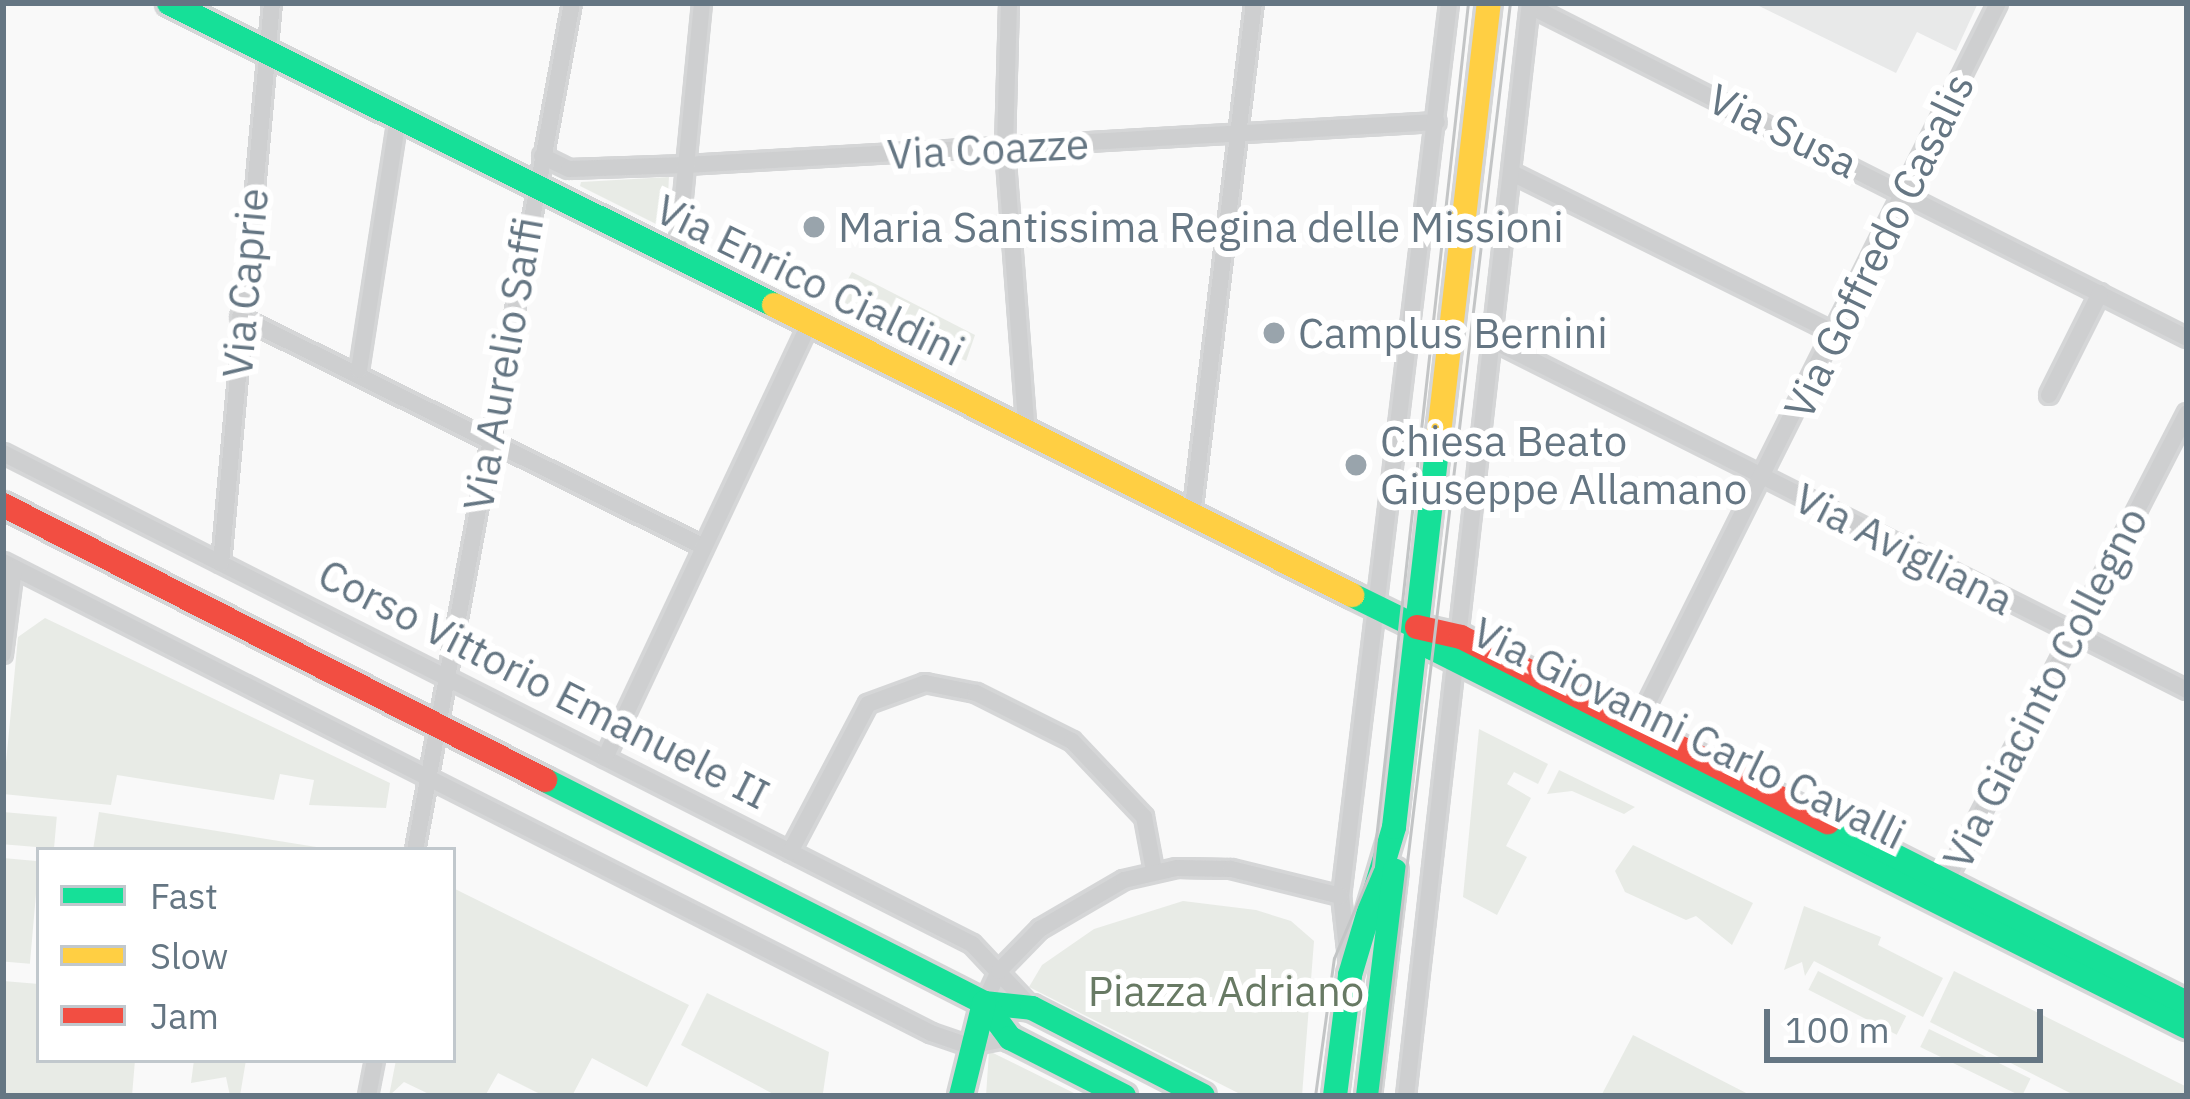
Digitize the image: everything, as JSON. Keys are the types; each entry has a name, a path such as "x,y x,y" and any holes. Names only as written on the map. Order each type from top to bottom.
{"main road":[{"name":"Via Enrico Cialdini","path":"169,3 1417,627"},
{"path":"1367,1096 1489,3"},
{"name":"Corso Vittorio Emanuele II","path":"3,505 984,1003 1031,1008 1203,1096"},
{"name":"Via Giovanni Carlo Cavalli","path":"1417,627 1432,648 1460,649 1941,890 2187,1003"},
{"path":"1335,1096 1350,975 1394,827"},
{"name":"Via Giovanni Carlo Cavalli","path":"1941,890 2187,1027"},
{"path":"961,1096 969,1046 984,1003"},
{"name":"Corso Vittorio Emanuele II","path":"984,1003 1010,1039 1124,1096"}],"street":[{"name":"Via Caprie","path":"220,563 272,3"},
{"name":"Via Aurelio Saffi","path":"416,847 572,3"},
{"path":"677,258 702,3"},
{"path":"1009,3 1004,149 1027,432"},
{"path":"1192,515 1254,3"},
{"path":"1350,975 1341,896 1449,3"},
{"name":"Via Goffredo Casalis","path":"1632,734 1766,478 1998,3"},
{"path":"1406,1096 1530,4"},
{"name":"Via Susa","path":"1530,4 2187,338"},
{"path":"359,370 398,118"},
{"name":"Via Coazze","path":"542,156 569,169 686,165 1437,122"},
{"path":"1512,172 1838,334"},
{"path":"2049,395 2099,293"},
{"path":"240,316 359,370 700,545"},
{"path":"605,758 700,545 810,322"},
{"name":"Via Avigliana","path":"1494,341 2187,691"},
{"name":"Via Giacinto Collegno","path":"1941,890 2187,413"},
{"name":"Corso Vittorio Emanuele II","path":"3,453 972,944 1031,1008"},
{"path":"3,654 8,565 969,1046 1010,1039"},
{"path":"790,852 868,704 925,683 976,693 1072,741 1144,817 1154,871"},
{"path":"984,1003 1000,970 1066,910 1154,871 1231,869 1341,896"},
{"path":"368,1096 374,1063"}],"shaded area":[{"path":"1753,3 1978,3 1956,51 1917,32 1896,73"}],"green space":[{"path":"669,177 666,229 580,186 581,182"},
{"path":"852,272 975,335 966,361 837,299"},
{"path":"45,618 390,783 386,808 309,805 314,780 280,774 274,800 117,775 111,805 3,794 18,637"},
{"path":"1479,729 1548,764 1538,784 1514,772 1507,784 1531,798 1506,846 1527,857 1497,915 1463,897"},
{"path":"1559,770 1635,807 1624,814 1572,791 1547,794"},
{"path":"3,812 57,817 54,847 3,844"},
{"path":"99,812 316,847 93,847"},
{"path":"1633,845 1753,903 1732,945 1696,916 1686,920 1625,892 1615,871"},
{"path":"3,858 36,861 30,964 3,961"},
{"path":"456,889 689,1005 647,1087 592,1058 572,1096 544,1096 498,1073 485,1096 433,1096 404,1082 389,1096 395,1063 456,1063"},
{"name":"Piazza Adriano","path":"1183,901 1256,910 1291,921 1314,941 1302,1096 1244,1096 1029,987 1042,965 1094,929"},
{"path":"1804,906 1881,937 1878,945 1943,978 1923,1017 1814,961 1805,976 1802,962 1784,970"},
{"path":"1818,971 1906,1016 1897,1035 1808,990"},
{"path":"1954,971 2187,1087 2187,1096 2076,1096 1930,1022"},
{"path":"3,981 36,984 36,1063 135,1063 132,1096 3,1096"},
{"path":"707,993 829,1052 823,1093 777,1096 681,1045"},
{"path":"1929,1029 2031,1079 2021,1096 1920,1047"},
{"path":"1633,1035 1752,1096 1601,1096"},
{"path":"989,1051 1080,1096 986,1096"},
{"path":"194,1063 246,1063 240,1096 230,1096 226,1077 191,1083"}],"tram line":[{"path":"1315,1096 1334,958 1373,866 1468,3"},
{"path":"1379,1096 1510,3"}],"traffic: fast":[{"path":"169,3 774,305"},
{"path":"1335,1096 1350,975 1394,827 1438,442"},
{"path":"1352,595 1417,627 1432,648 2187,1027"},
{"path":"545,780 984,1003 1032,1008 1203,1096"},
{"path":"1828,822 2187,1003"},
{"path":"1368,1096 1395,871"},
{"path":"961,1096 984,1003"},
{"path":"984,1003 1010,1038 1124,1096"}],"traffic: slow":[{"path":"1438,442 1489,3"},
{"path":"774,305 1352,595"}],"traffic: jam":[{"path":"3,505 545,780"},
{"path":"1417,627 1461,637 1828,822"}],"place":[{"name":"Maria Santissima Regina delle Missioni","path":"814,227"},
{"name":"Camplus Bernini","path":"1274,333"},
{"name":"Chiesa Beato Giuseppe Allamano","path":"1356,465"}]}
